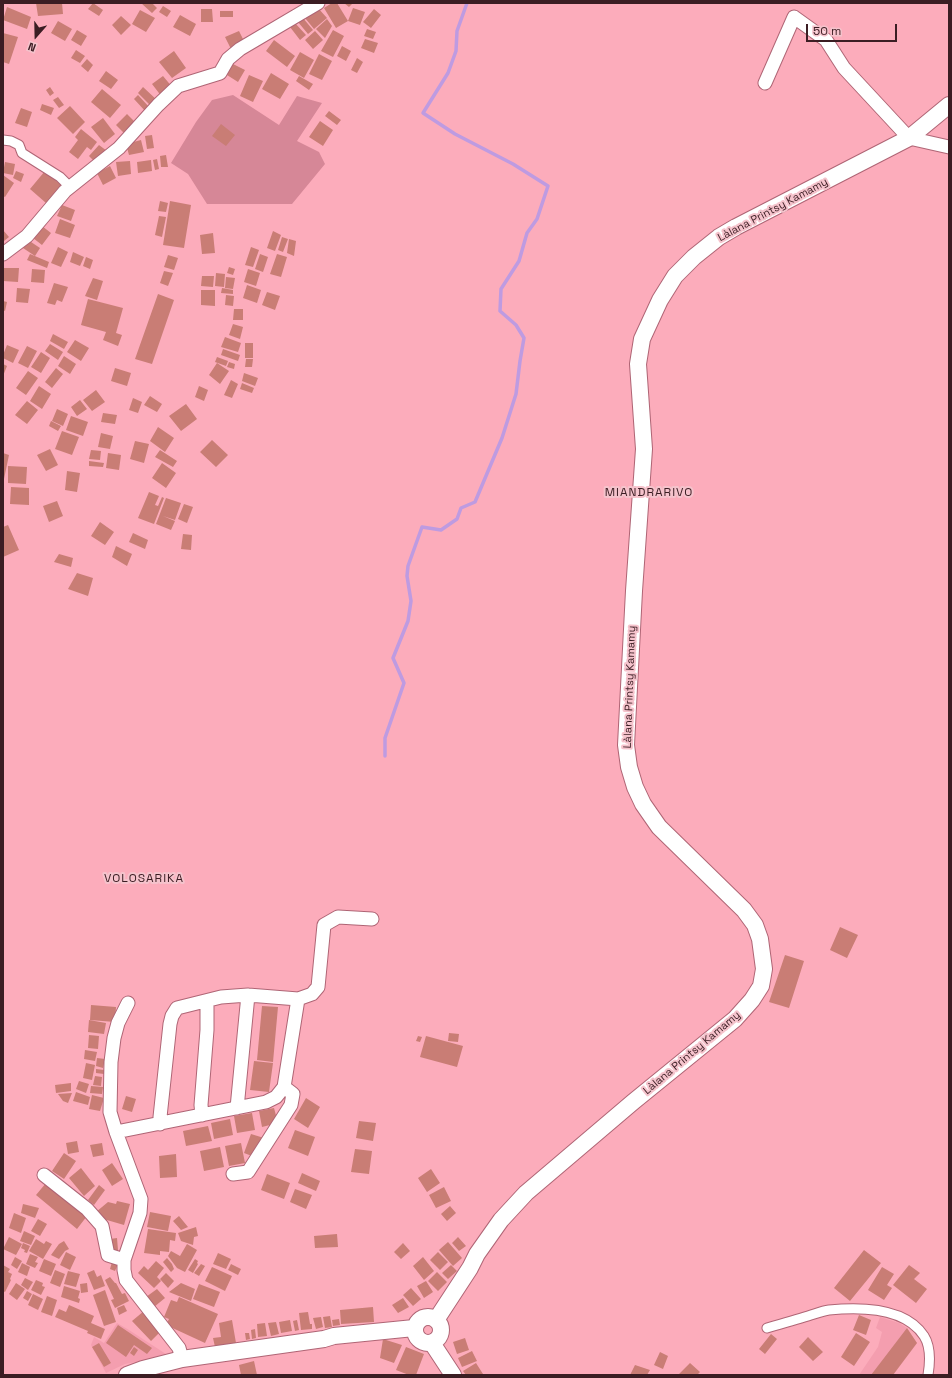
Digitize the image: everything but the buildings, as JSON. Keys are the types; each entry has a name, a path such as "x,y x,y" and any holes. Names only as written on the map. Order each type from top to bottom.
{"street":[{"path":"3,254 27,236 70,187 119,148 158,105 178,86 220,73 228,59 240,49 318,3"},
{"path":"765,83 794,17 826,40 844,68 909,138 949,147"},
{"name":"Làlana Printsy Kamamy","path":"436,1320 470,1268 477,1254 501,1220 526,1193 633,1102 735,1019 752,1000 760,986 764,969 760,939 755,925 744,910 659,826 643,804 635,787 630,767 626,745 634,591 644,449 638,364 642,339 660,300 675,276 694,257 719,237 909,138 949,105"},
{"path":"3,140 11,141 19,145 22,153 60,177 70,187"},
{"path":"160,1124 166,1048 172,1016 177,1008 221,997 248,995 298,999 312,994 318,987 324,924 338,917 372,919"},
{"path":"238,1108 248,995"},
{"path":"116,1132 266,1102 276,1097 284,1087 298,999"},
{"path":"202,1115 201,1105 207,1030 207,1001"},
{"path":"128,1004 118,1023 114,1038 111,1062 110,1112 141,1199 140,1213 124,1260 124,1270 126,1280 179,1348 182,1359"},
{"path":"233,1174 248,1172 291,1105 293,1094 284,1087"},
{"path":"44,1175 87,1209 102,1226 108,1255 124,1260"},
{"path":"767,1328 828,1310 863,1309 889,1312 913,1325 924,1337 928,1348 930,1365 928,1375"},
{"path":"427,1317 436,1320 441,1330 439,1336 432,1343 418,1340 414,1328 421,1319 427,1317"},
{"path":"127,1375 143,1369 182,1359 324,1339 334,1336 414,1328"},
{"path":"432,1343 453,1375"}],"shaded area":[{"path":"233,95 279,125 297,96 322,103 297,141 319,152 325,164 292,204 207,204 188,174 171,163 196,122 212,100"},
{"path":"880,1317 899,1323 907,1328 917,1343 893,1375 859,1375 878,1347 882,1332 876,1328"},
{"path":"117,1323 169,1356 125,1364 106,1373 91,1345 94,1337 104,1343"}],"waterway":[{"path":"385,756 385,738 404,683 393,658 408,621 411,601 407,576 408,566 422,527 441,530 457,519 461,508 475,502 502,438 516,394 524,338 516,325 500,311 501,289 519,261 527,233 537,219 548,186 513,164 455,134 423,113 448,73 456,51 457,31 467,3"}],"district":[{"name":"MIANDRARIVO","path":"649,493"},
{"name":"VOLOSARIKA","path":"144,879"}]}
